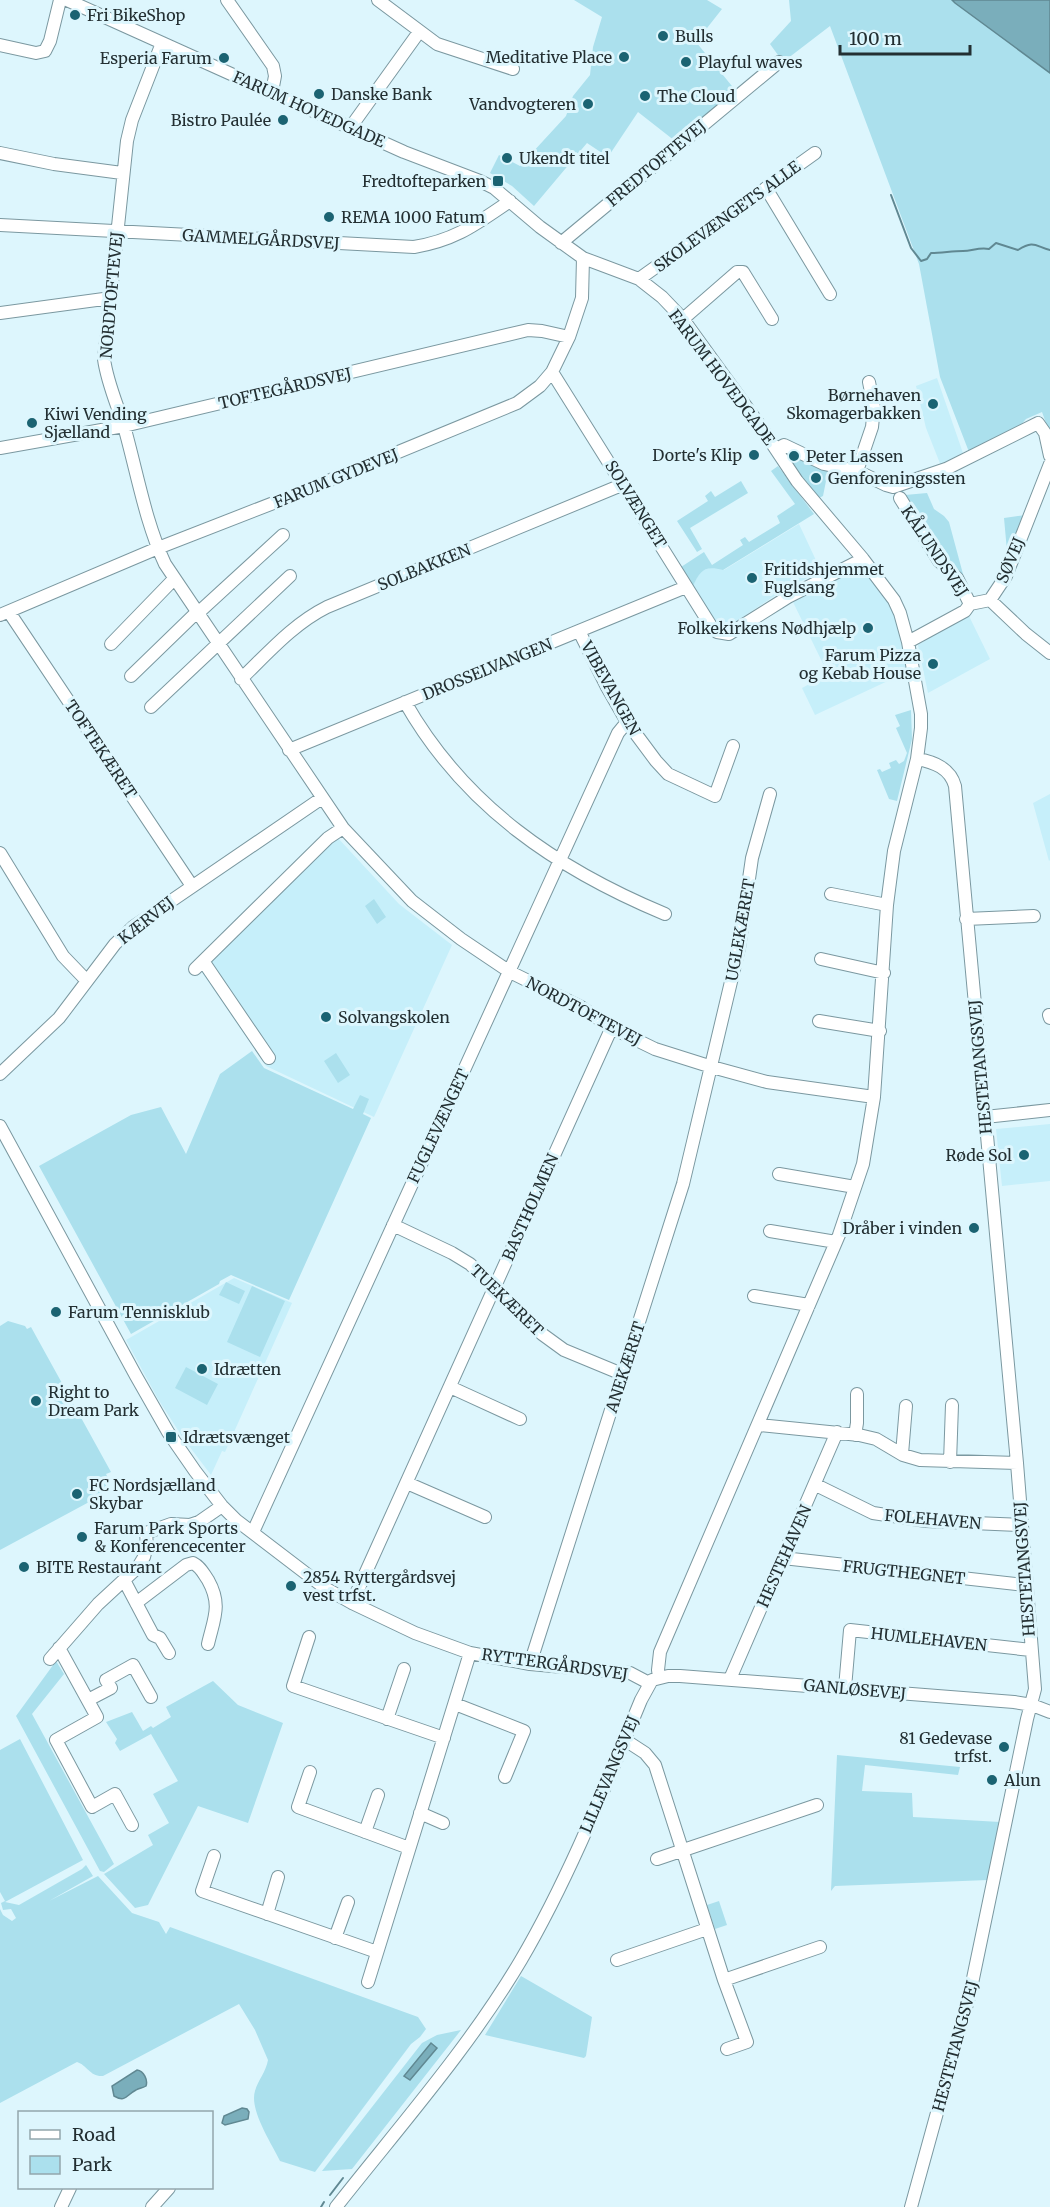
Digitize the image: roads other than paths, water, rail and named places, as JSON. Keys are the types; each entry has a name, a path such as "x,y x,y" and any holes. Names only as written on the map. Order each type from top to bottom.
{"street":[{"path":"0,45 36,53 45,51 50,42 60,0"},
{"name":"FARUM HOVEDGADE","path":"67,0 404,153 480,181 494,188 540,227 584,258 639,279 662,297 683,319 797,481 863,559 894,600 908,642 921,714 917,759"},
{"path":"227,0 273,66 275,76 272,92"},
{"path":"378,0 437,44 513,69"},
{"path":"350,128 419,32"},
{"name":"NORDTOFTEVEJ","path":"162,43 132,120 122,173 104,359 158,548 174,579 218,645 343,828 412,901 469,945 510,972 581,1007 612,1028 655,1049 767,1082 874,1097"},
{"name":"FREDTOFTEVEJ","path":"561,243 779,62"},
{"path":"0,153 54,164 122,173"},
{"name":"SKOLEVÆNGETS ALLE","path":"639,279 815,153"},
{"path":"765,188 830,294"},
{"name":"GAMMELGÅRDSVEJ","path":"0,225 414,247 437,244 453,238 510,201"},
{"name":"FARUM GYDEVEJ","path":"4,613 158,548 517,403 540,386 552,372 571,331 584,289 584,258"},
{"path":"683,319 737,272 744,272 772,319"},
{"path":"0,314 111,298"},
{"name":"TOFTEGÅRDSVEJ","path":"0,448 124,426 528,330 571,331"},
{"name":"SOLVÆNGET","path":"552,372 711,626 722,634 729,634 788,597 863,559"},
{"path":"857,471 873,417 874,407 868,382"},
{"path":"897,492 1038,423 1045,433 1050,456"},
{"name":"KÅLUNDSVEJ","path":"776,450 784,444 824,464 857,471 897,492 939,561 957,578 970,604"},
{"name":"SØVEJ","path":"908,642 965,611 970,604 990,600 1006,576 1019,537 1038,497 1050,464"},
{"name":"SOLBAKKEN","path":"241,679 309,616 624,484"},
{"path":"131,676 197,612 283,535"},
{"path":"152,707 290,576"},
{"path":"111,644 174,579"},
{"name":"DROSSELVANGEN","path":"289,750 686,587"},
{"name":"KÅLUNDSVEJ","path":"990,600 1050,653"},
{"name":"TOFTEKÆRET","path":"4,613 192,886"},
{"name":"VIBEVANGEN","path":"579,631 627,722 668,774 715,796 733,746"},
{"path":"405,702 419,726 450,767 517,831 560,862 665,914"},
{"name":"FUGLEVÆNGET","path":"253,1532 618,733 627,722"},
{"name":"LILLEVANGSVEJ","path":"336,2207 474,2031 520,1960 563,1879 654,1680 660,1652 836,1242 863,1164 874,1097 887,905 894,851 917,759"},
{"name":"HESTETANGSVEJ","path":"911,2207 970,1993 1035,1689 1017,1463 955,786 952,776 941,766 917,759"},
{"name":"UGLEKÆRET","path":"712,1067 739,948 752,858 770,794"},
{"name":"KÆRVEJ","path":"0,1074 59,1018 115,944 133,927 322,798"},
{"path":"269,1058 199,965 328,838 343,828"},
{"path":"0,853 63,956 87,981"},
{"path":"831,894 887,905"},
{"path":"966,919 1034,916"},
{"path":"821,959 884,973"},
{"path":"819,1020 880,1031"},
{"name":"BASTHOLMEN","path":"352,1603 612,1028"},
{"name":"ANEKÆRET","path":"530,1664 683,1184 712,1067"},
{"path":"985,1117 1050,1110"},
{"name":"RYTTERGÅRDSVEJ","path":"0,1126 158,1413 195,1471 222,1506 310,1577 352,1603 415,1633 471,1653 530,1664 630,1673 654,1680"},
{"path":"779,1174 855,1187"},
{"name":"TUEKÆRET","path":"393,1225 452,1252 470,1264 542,1334 564,1350 622,1374"},
{"path":"770,1231 836,1242"},
{"path":"754,1296 809,1305"},
{"path":"450,1387 520,1419"},
{"path":"855,1435 857,1394"},
{"path":"950,1462 952,1405"},
{"path":"902,1454 906,1406"},
{"path":"759,1425 837,1432 876,1439 902,1454 920,1460 1017,1463"},
{"name":"HESTEHAVEN","path":"730,1679 837,1432"},
{"path":"407,1482 485,1518"},
{"name":"FOLEHAVEN","path":"816,1485 873,1513 926,1521 1021,1526"},
{"path":"50,1659 98,1604 138,1567 147,1546 146,1533 171,1524 199,1522 222,1506"},
{"name":"FRUGTHEGNET","path":"783,1558 1025,1585"},
{"path":"136,1603 186,1565 193,1563 200,1566 216,1597 208,1644"},
{"path":"124,1580 153,1635 160,1638 169,1653"},
{"name":"HUMLEHAVEN","path":"845,1688 850,1630 1031,1650"},
{"path":"309,1637 293,1686 444,1738"},
{"path":"59,1648 97,1717 56,1740 92,1807 115,1794 132,1825"},
{"path":"368,1982 471,1653"},
{"path":"88,1700 111,1688 106,1680 133,1665 151,1697"},
{"path":"387,1719 404,1669"},
{"name":"GANLØSEVEJ","path":"654,1680 681,1676 845,1688 1032,1705 1050,1712"},
{"path":"455,1704 524,1731 505,1777"},
{"path":"625,1740 645,1752 655,1766 681,1851 747,2042 727,2049"},
{"path":"310,1772 298,1807 409,1848"},
{"path":"364,1832 378,1795"},
{"path":"657,1859 817,1805"},
{"path":"420,1813 443,1823"},
{"path":"214,1856 202,1892 377,1952"},
{"path":"267,1914 279,1877"},
{"path":"335,1938 348,1902"},
{"path":"617,1960 707,1929"},
{"path":"724,1980 820,1947"},
{"path":"61,2207 69,2189"},
{"path":"154,2206 167,2189"}],"waterway":[{"path":"891,195 911,248 921,261 927,259 931,253 989,249 996,243 1018,250 1031,245 1050,250"},
{"path":"330,2195 343,2178"},
{"path":"321,2207 324,2202"}],"place":[{"name":"Fri BikeShop","path":"75,15"},
{"name":"Bulls","path":"663,36"},
{"name":"Meditative Place","path":"624,57"},
{"name":"Esperia Farum","path":"224,58"},
{"name":"Playful waves","path":"686,62"},
{"name":"Danske Bank","path":"319,94"},
{"name":"The Cloud","path":"645,96"},
{"name":"Vandvogteren","path":"588,104"},
{"name":"Bistro Paulée","path":"283,120"},
{"name":"Ukendt titel","path":"507,158"},
{"name":"Fredtofteparken","path":"498,181"},
{"name":"REMA 1000 Fatum","path":"329,217"},
{"name":"Børnehaven Skomagerbakken","path":"933,404"},
{"name":"Kiwi Vending Sjælland","path":"32,423"},
{"name":"Dorte's Klip","path":"754,455"},
{"name":"Peter Lassen","path":"794,456"},
{"name":"Genforeningssten","path":"816,478"},
{"name":"Fritidshjemmet Fuglsang","path":"752,578"},
{"name":"Folkekirkens Nødhjælp","path":"868,628"},
{"name":"Farum Pizza og Kebab House","path":"933,664"},
{"name":"Solvangskolen","path":"326,1017"},
{"name":"Røde Sol","path":"1024,1155"},
{"name":"Dråber i vinden","path":"974,1228"},
{"name":"Farum Tennisklub","path":"56,1312"},
{"name":"Idrætten","path":"202,1369"},
{"name":"Right to Dream Park","path":"36,1401"},
{"name":"Idrætsvænget","path":"171,1437"},
{"name":"FC Nordsjælland Skybar","path":"77,1494"},
{"name":"Farum Park Sports & Konferencecenter","path":"82,1537"},
{"name":"BITE Restaurant","path":"24,1567"},
{"name":"2854 Ryttergårdsvej vest trfst.","path":"291,1586"},
{"name":"81 Gedevase trfst.","path":"1004,1747"},
{"name":"Alun","path":"992,1780"}]}
